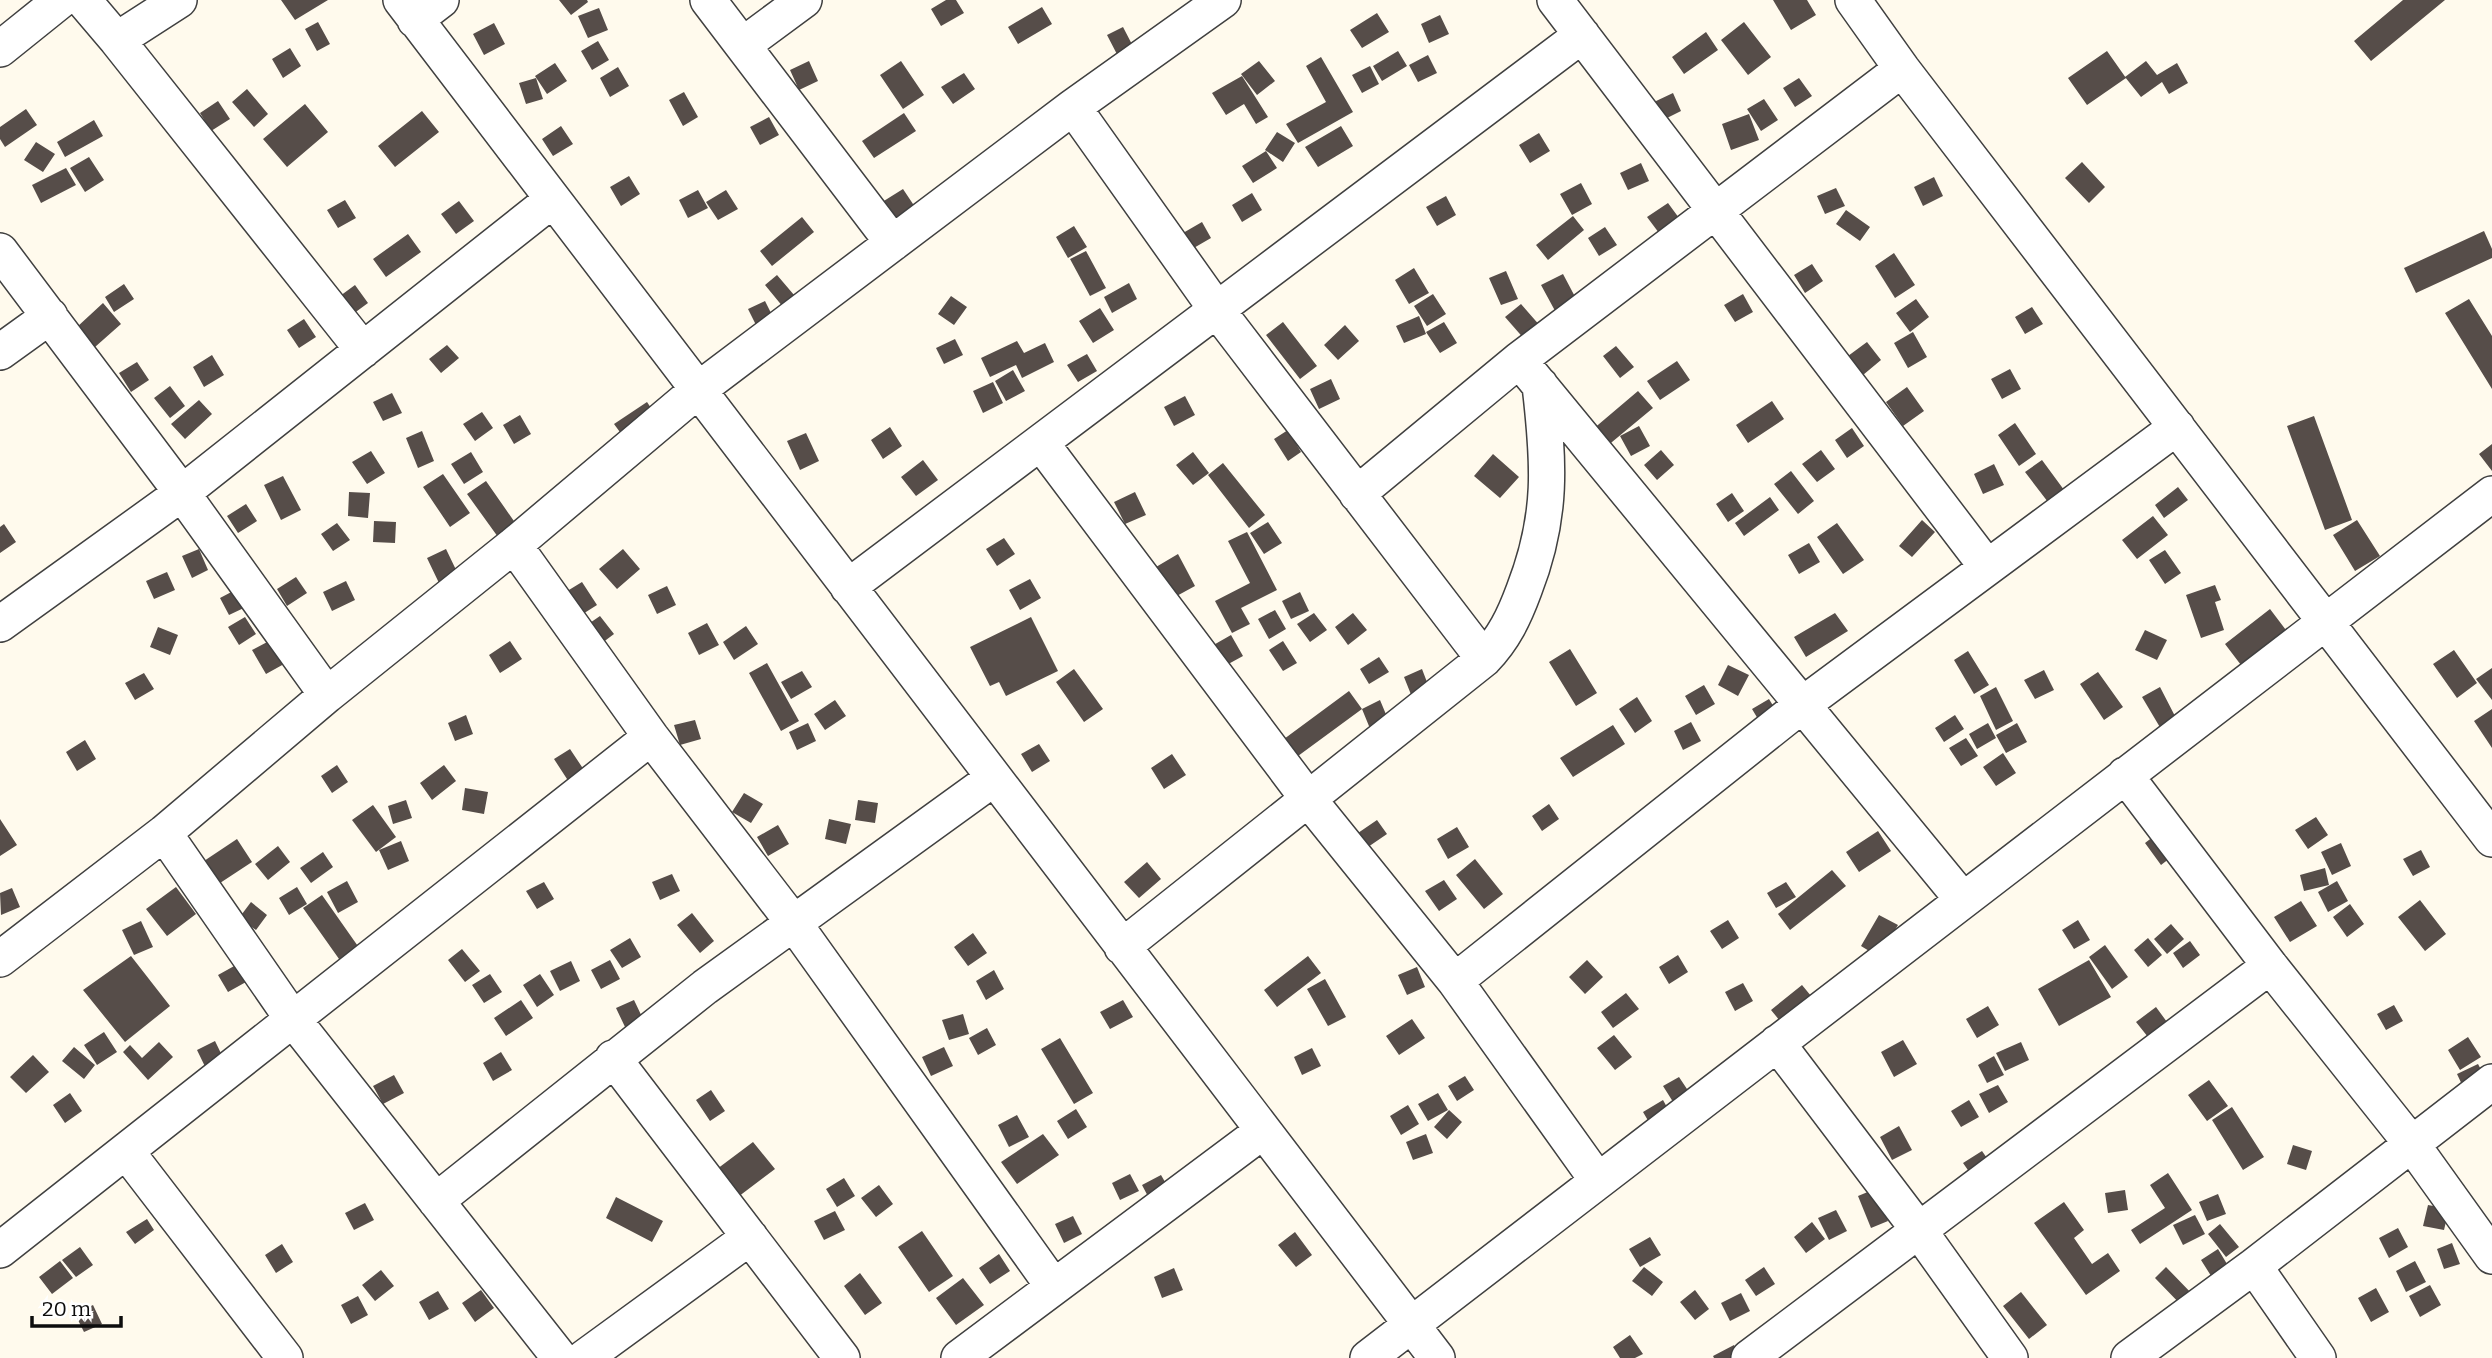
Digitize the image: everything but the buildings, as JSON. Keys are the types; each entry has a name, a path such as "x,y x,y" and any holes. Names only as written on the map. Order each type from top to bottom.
{"street":[{"path":"0,49 61,0"},
{"path":"83,0 363,351"},
{"path":"117,40 179,0"},
{"path":"708,0 893,243"},
{"path":"743,45 804,0"},
{"path":"0,960 164,833 327,695 514,545 698,390 1073,107 1223,0"},
{"path":"1555,0 1987,567"},
{"path":"1853,0 1902,69 2326,622 2486,817"},
{"path":"419,7 552,200 1437,1358"},
{"path":"848,587 1582,35"},
{"path":"1357,494 1530,373 1715,210 1902,69"},
{"path":"1073,107 1217,310 1484,659"},
{"path":"0,624 182,493 552,200"},
{"path":"0,251 182,493 327,695"},
{"path":"0,352 50,316"},
{"path":"1122,947 1484,659 1500,641 1515,615 1542,537 1546,511 1548,467 1530,373"},
{"path":"1530,373 1963,900"},
{"path":"1455,981 1802,705 2176,427"},
{"path":"1041,443 1309,800 1455,981 1598,1181"},
{"path":"1368,1358 2492,494"},
{"path":"514,545 651,737 793,922 1053,1286"},
{"path":"0,1250 292,1017 651,737"},
{"path":"2125,775 2270,966 2411,1143 2492,1256"},
{"path":"436,1201 613,1058 793,922 994,778"},
{"path":"164,833 292,1017 560,1358"},
{"path":"1749,1358 2270,966"},
{"path":"1777,1043 1918,1229 2010,1358"},
{"path":"613,1058 842,1358"},
{"path":"2129,1358 2254,1266 2492,1083"},
{"path":"959,1358 1263,1131"},
{"path":"126,1150 285,1358"},
{"path":"584,1358 750,1237"},
{"path":"2254,1266 2318,1358"}]}
